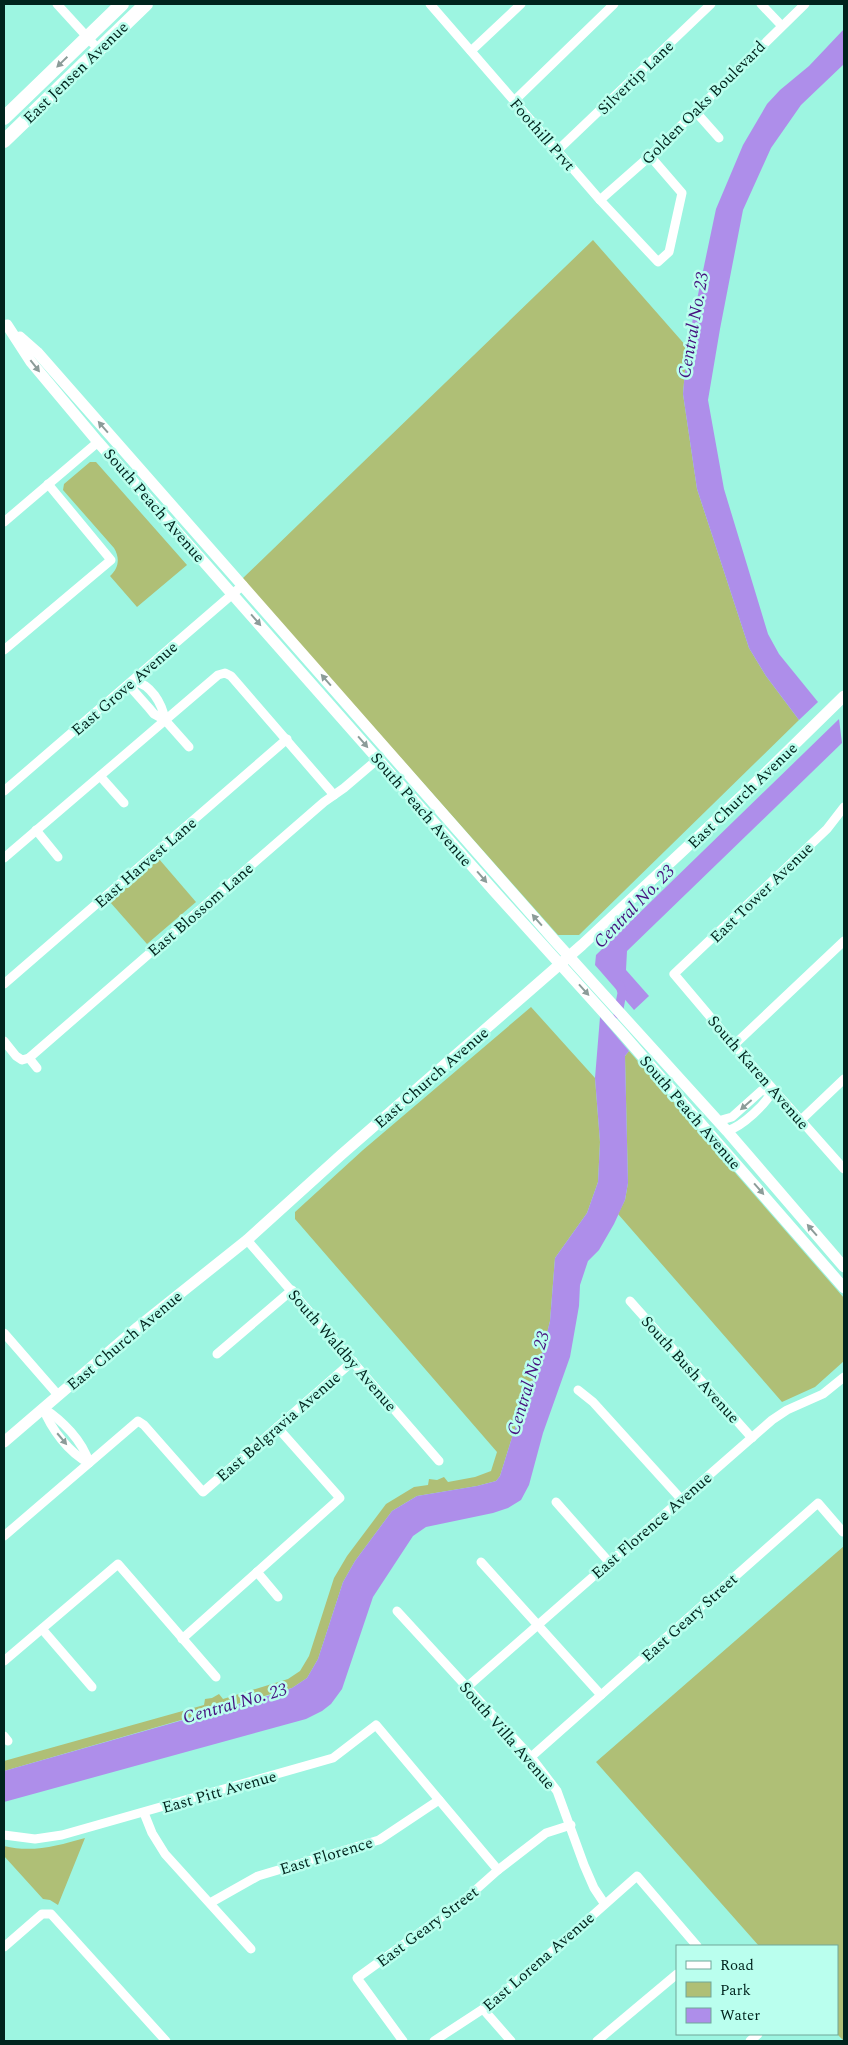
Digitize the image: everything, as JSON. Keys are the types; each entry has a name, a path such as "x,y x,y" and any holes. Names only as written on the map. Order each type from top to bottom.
{"main road":[{"name":"East Jensen Avenue","path":"4,118 122,4"},
{"name":"East Jensen Avenue","path":"4,141 146,4"}],"street":[{"path":"57,4 99,50"},
{"name":"Foothill Prvt","path":"430,4 600,200 658,262 669,252 682,193 650,156"},
{"path":"471,51 521,4"},
{"path":"514,100 614,4"},
{"name":"Silvertip Lane","path":"558,150 712,4"},
{"path":"761,4 781,25"},
{"name":"Golden Oaks Boulevard","path":"600,200 650,156 781,25 805,4"},
{"path":"695,112 719,138"},
{"name":"South Peach Avenue","path":"5,325 31,362 98,442 410,795 565,960 625,1018 727,1131 844,1267"},
{"name":"South Peach Avenue","path":"5,325 37,352 484,860 607,1015 844,1288"},
{"path":"4,522 98,442"},
{"path":"4,650 111,560 48,484"},
{"name":"East Grove Avenue","path":"4,791 242,585"},
{"path":"4,858 218,675 225,673 231,676 334,794"},
{"path":"165,720 162,706 152,693 142,683 133,681 134,690 142,700 154,714 165,720 189,747"},
{"path":"142,700 150,700 152,693"},
{"name":"East Church Avenue","path":"4,1442 138,1327 247,1240 341,1155 565,960 747,791 844,696"},
{"name":"East Harvest Lane","path":"4,984 287,739"},
{"name":"East Blossom Lane","path":"26,1059 334,794 378,759"},
{"path":"100,776 124,803"},
{"path":"410,795 414,794 422,797 465,845 484,860"},
{"name":"East Tower Avenue","path":"674,974 827,829 844,807"},
{"path":"36,830 58,857"},
{"path":"734,1045 844,941"},
{"name":"South Karen Avenue","path":"674,974 773,1090 844,1169"},
{"path":"4,1042 16,1056 26,1059 37,1068"},
{"path":"659,1075 674,1085 714,1130 722,1132 738,1126 768,1100 773,1090"},
{"path":"801,1120 844,1078"},
{"path":"718,1121 732,1117 761,1091 773,1090"},
{"name":"South Waldby Avenue","path":"247,1240 439,1461"},
{"path":"217,1354 292,1290"},
{"name":"South Bush Avenue","path":"630,1301 752,1438"},
{"path":"4,1333 58,1395"},
{"name":"East Belgravia Avenue","path":"89,1463 138,1421 144,1425 203,1492 353,1361"},
{"name":"East Florence Avenue","path":"468,1687 681,1498 752,1438 787,1410 823,1394 843,1381"},
{"path":"578,1390 593,1402 681,1498"},
{"path":"4,1536 89,1463 86,1450 56,1416 43,1408"},
{"path":"182,1639 340,1498 278,1427"},
{"path":"556,1502 609,1562"},
{"name":"East Geary Street","path":"531,1757 818,1503 844,1532"},
{"path":"481,1562 539,1624 601,1695"},
{"path":"4,1661 118,1564 216,1678"},
{"path":"257,1572 278,1596"},
{"name":"South Villa Avenue","path":"397,1611 531,1757 557,1791 587,1873 604,1904"},
{"path":"42,1629 92,1687"},
{"name":"East Pitt Avenue","path":"4,1835 35,1840 52,1837 144,1813 333,1758 376,1725 439,1800"},
{"path":"439,1800 498,1870"},
{"name":"East Florence","path":"210,1903 258,1876 379,1840 439,1800"},
{"path":"144,1813 158,1844 251,1950"},
{"name":"East Geary Street","path":"403,2041 357,1978 461,1903 498,1870 546,1833 571,1825"},
{"name":"East Lorena Avenue","path":"434,2041 483,2009 548,1956 637,1876 696,1945"},
{"path":"4,1947 38,1917 47,1912 55,1917 166,2041"},
{"path":"598,2041 676,1975"},
{"path":"483,2009 511,2041"}],"green space":[{"path":"593,240 687,347 683,394 697,489 749,648 766,676 799,720 579,935 558,935 242,579"},
{"path":"90,462 96,462 187,565 137,607 110,576 118,563 114,548 63,490 64,484"},
{"path":"159,859 196,902 147,944 110,902"},
{"path":"531,1007 595,1078 600,1142 598,1182 587,1213 555,1258 550,1321 540,1361 514,1431 500,1476 496,1481 477,1486 417,1496 392,1511 355,1561 343,1582 318,1659 307,1678 292,1688 4,1771 4,1761 204,1705 205,1699 219,1694 223,1699 288,1679 300,1671 309,1656 334,1578 347,1556 386,1504 414,1487 428,1485 429,1479 437,1480 444,1477 448,1482 475,1477 491,1471 497,1452 295,1219 295,1212 363,1150"},
{"path":"629,1051 844,1298 844,1361 815,1387 782,1402 618,1214 625,1200 628,1183 625,1056"},
{"path":"844,1546 844,2041 838,2035 838,1945 758,1945 596,1762"},
{"path":"85,1838 58,1905 50,1900 43,1899 4,1856 4,1846 35,1849"}],"water":[{"path":"844,29 844,64 801,105 771,148 743,210 708,400 724,489 768,634 779,654 818,702 799,720 766,676 749,648 697,489 683,394 687,347 716,209 743,145 767,104 780,90 809,66"},
{"path":"839,719 842,743 627,951 626,970 649,996 634,1010 595,965 596,955"},
{"path":"600,1017 629,1051 625,1056 628,1183 625,1200 614,1224 599,1250 588,1261 580,1285 579,1306 570,1357 543,1433 529,1485 521,1500 508,1508 493,1513 426,1527 413,1536 373,1597 342,1689 331,1704 322,1711 306,1719 4,1802 4,1771 292,1688 307,1678 318,1659 343,1582 355,1561 392,1511 417,1496 477,1486 496,1481 500,1476 514,1431 540,1361 550,1321 555,1258 587,1213 598,1182 600,1142 595,1078"}],"waterway":[{"name":"Central No. 23","path":"618,1014 622,993 620,985"}]}
